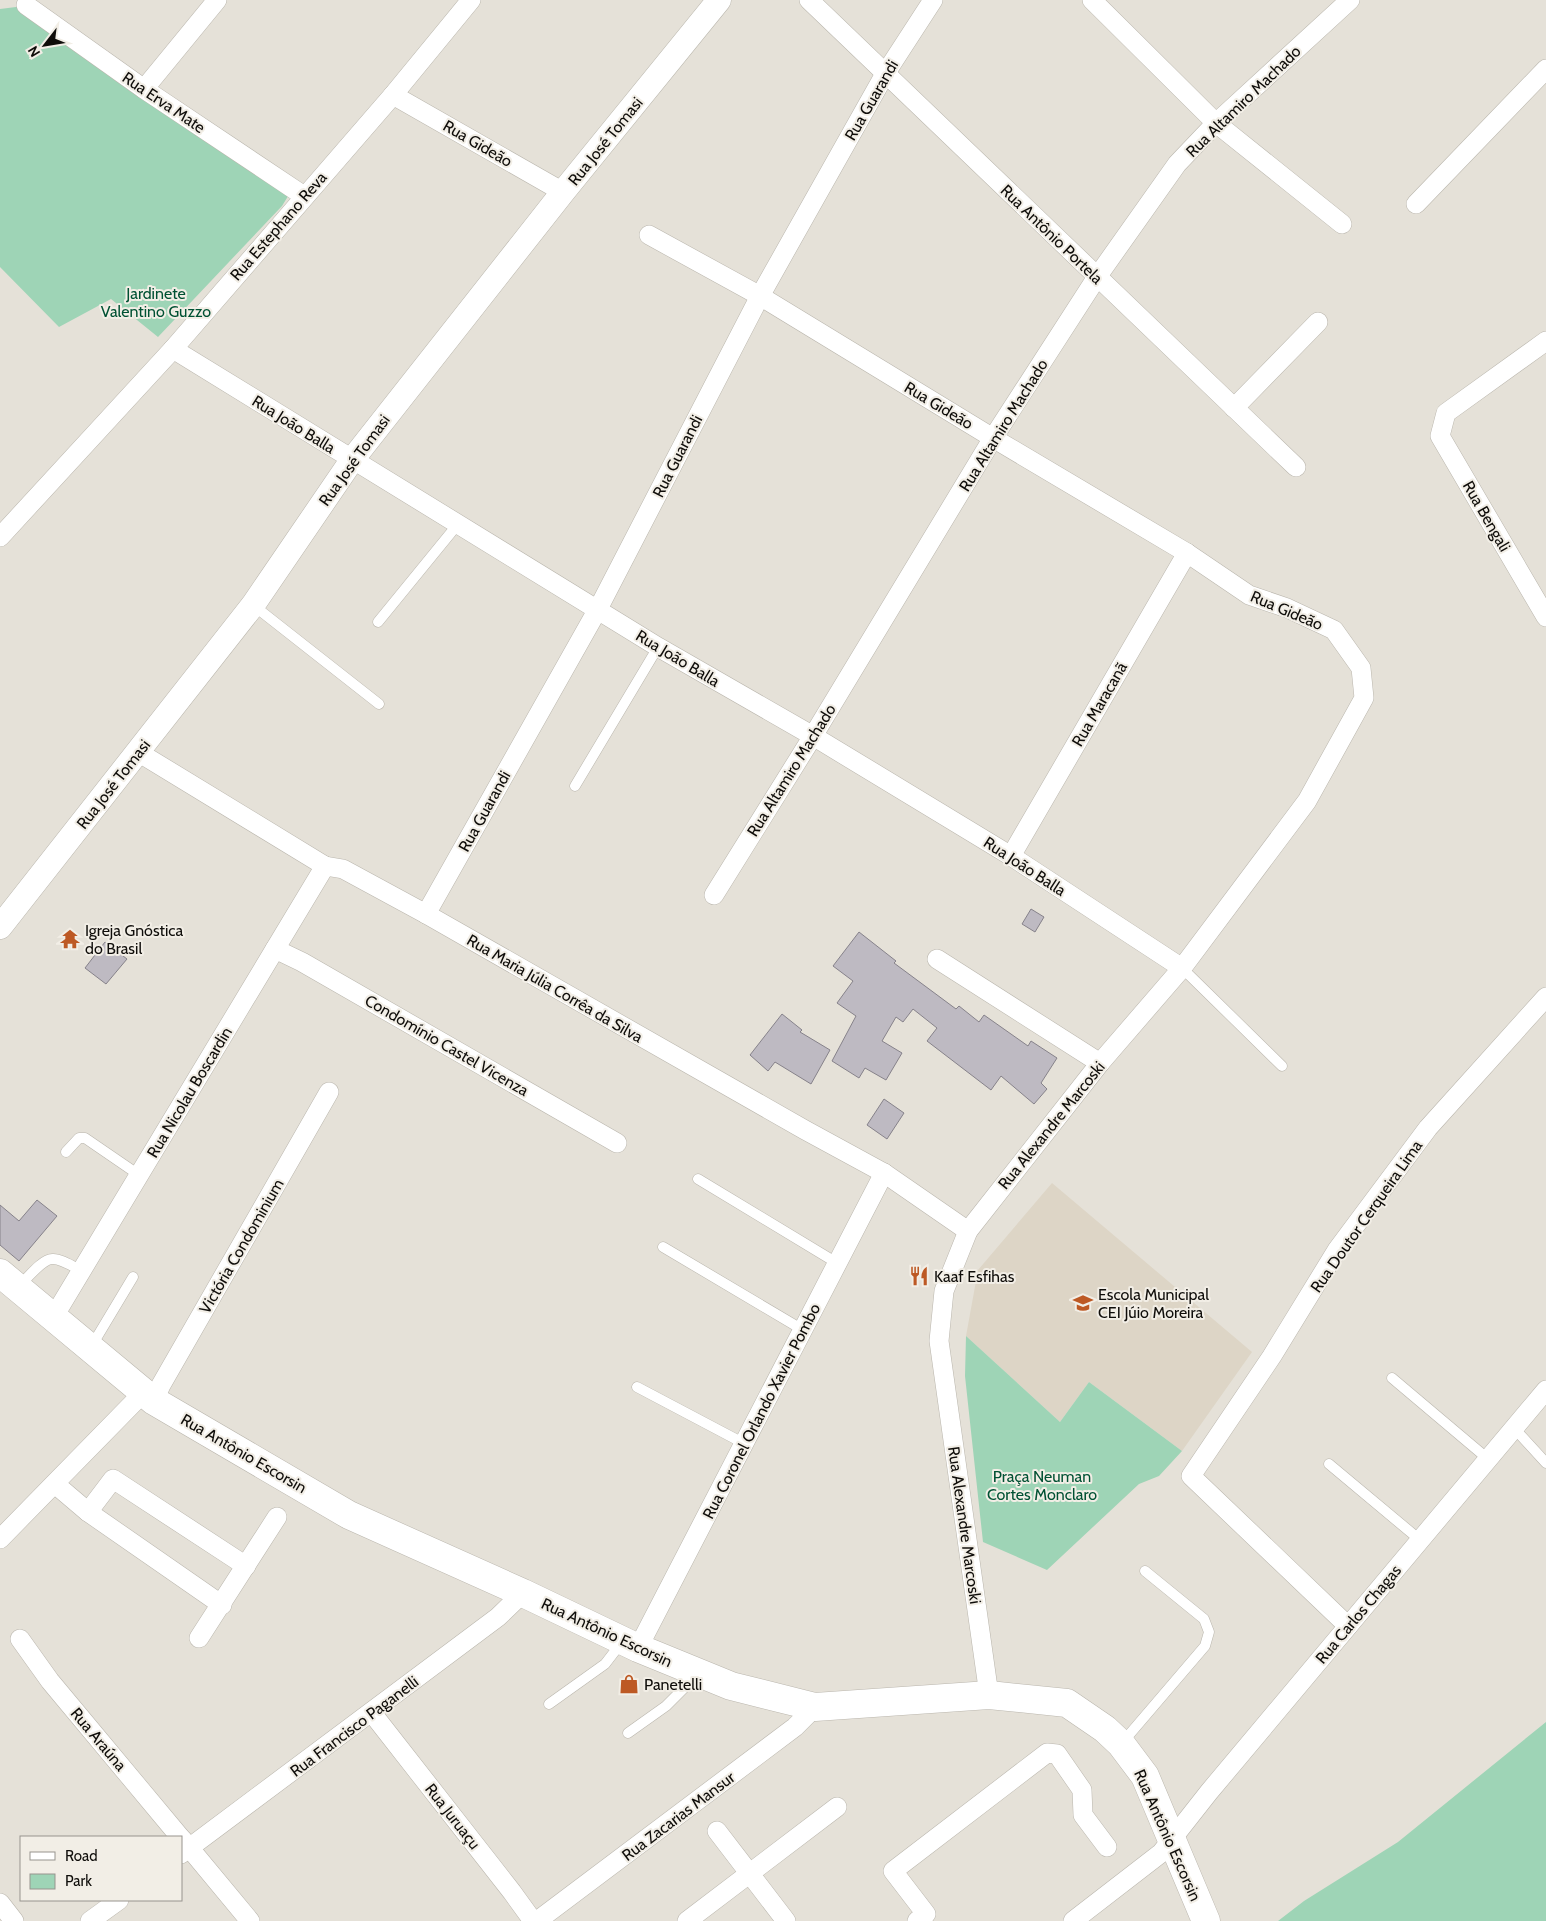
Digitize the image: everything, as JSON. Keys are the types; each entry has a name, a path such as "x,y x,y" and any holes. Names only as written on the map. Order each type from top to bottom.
{"main road":[{"name":"Rua Antônio Escorsin","path":"9,1280 149,1396 350,1515 631,1644 731,1686 815,1707 989,1695 1067,1703 1104,1728 1121,1744 1145,1776 1206,1921"}],"street":[{"path":"144,89 217,0"},
{"name":"Rua Estephano Reva","path":"0,538 173,348 393,95 471,0"},
{"name":"Rua José Tomasi","path":"0,927 253,605 352,460 563,192 719,0"},
{"name":"Rua Antônio Portela","path":"809,0 1296,467"},
{"name":"Rua Guarandi","path":"426,914 598,609 760,296 885,74 933,0"},
{"path":"1092,0 1216,124 1342,224"},
{"name":"Rua Altamiro Machado","path":"714,895 813,736 993,438 1097,277 1177,164 1216,124 1350,0"},
{"name":"Rua Erva Mate","path":"26,5 144,89 304,196"},
{"path":"1416,204 1546,69"},
{"name":"Rua Gideão","path":"393,95 563,192"},
{"name":"Rua Gideão","path":"649,236 760,296 993,438 1187,553 1249,595 1288,608 1334,630"},
{"path":"1234,408 1318,322"},
{"name":"Rua Bengali","path":"1546,341 1446,413 1440,436 1546,617"},
{"name":"Rua João Balla","path":"173,348 658,647 813,736 1011,856 1182,968"},
{"name":"Rua Maracanã","path":"1011,856 1187,553"},
{"name":"Rua Alexandre Marcoski","path":"989,1695 939,1341 944,1291 968,1231 1100,1063 1182,968 1307,801 1364,698 1361,668 1334,630"},
{"name":"Rua Maria Júlia Corrêa da Silva","path":"138,752 325,866 344,869 426,914 796,1125 884,1173 968,1231"},
{"name":"Rua Nicolau Boscardin","path":"53,1318 325,866"},
{"name":"Condomínio Castel Vicenza","path":"275,949 302,962 617,1143"},
{"path":"937,959 1100,1063"},
{"name":"Rua Doutor Cerqueira Lima","path":"1348,1626 1191,1476 1272,1356 1337,1250 1428,1128 1546,997"},
{"name":"Victória Condominium","path":"0,1539 55,1484 161,1385 329,1092"},
{"name":"Rua Coronel Orlando Xavier Pombo","path":"631,1644 745,1444 884,1173"},
{"name":"Rua Carlos Chagas","path":"1073,1921 1162,1853 1209,1792 1546,1390"},
{"path":"88,1512 112,1479 246,1566"},
{"path":"55,1484 88,1512 222,1604"},
{"path":"199,1638 277,1517"},
{"name":"Rua Francisco Paganelli","path":"183,1844 372,1712 498,1617 523,1593"},
{"name":"Rua Araúna","path":"20,1639 50,1681 176,1836"},
{"name":"Rua Zacarias Mansur","path":"537,1921 796,1727 815,1707"},
{"name":"Rua Juruaçu","path":"372,1712 533,1921"},
{"path":"917,1921 926,1914 893,1871 1047,1753 1057,1754 1082,1790 1083,1815 1107,1847"},
{"path":"687,1921 837,1807"},
{"path":"717,1831 786,1921"},
{"name":"Rua Araúna","path":"183,1844 250,1921"},
{"path":"90,1921 118,1901"},
{"path":"0,1904 14,1921"}],"lane":[{"path":"378,622 458,524"},
{"path":"253,605 379,704"},
{"path":"575,786 658,647"},
{"path":"1182,968 1282,1066"},
{"path":"66,1152 79,1138 85,1138 139,1175"},
{"path":"698,1179 837,1263"},
{"path":"663,1247 803,1330"},
{"path":"9,1280 53,1258 82,1271"},
{"path":"90,1348 133,1277"},
{"path":"1392,1378 1488,1459"},
{"path":"637,1387 745,1444"},
{"path":"1514,1428 1546,1463"},
{"path":"1330,1464 1420,1540"},
{"path":"1121,1744 1205,1646 1209,1632 1204,1618 1145,1572"},
{"path":"549,1704 631,1644"},
{"path":"628,1733 666,1706 699,1673"}],"shaded area":[{"name":"Escola Municipal CEI Júio Moreira","path":"1052,1183 1252,1352 1182,1451 1089,1382 1060,1422 966,1336 978,1270"}],"green space":[{"name":"Jardinete Valentino Guzzo","path":"24,6 290,193 282,206 158,337 111,299 59,327 0,267 0,9"},
{"name":"Praça Neuman Cortes Monclaro","path":"966,1336 1060,1422 1089,1382 1182,1451 1159,1476 1139,1484 1047,1570 983,1542 965,1376"},
{"path":"1546,1722 1546,1921 1278,1921 1304,1901 1398,1842"}],"building":[{"path":"1031,909 1044,917 1035,932 1022,924"},
{"path":"859,932 896,961 894,963 956,1009 959,1006 979,1022 984,1015 1028,1046 1031,1041 1057,1058 1041,1083 1047,1089 1034,1104 1001,1076 991,1090 927,1041 937,1028 913,1009 903,1022 896,1017 882,1041 902,1053 886,1080 865,1068 859,1078 832,1061 856,1016 837,1003 853,981 833,966"},
{"path":"105,942 127,959 106,984 85,968"},
{"path":"782,1014 802,1030 800,1032 830,1050 811,1084 775,1062 768,1071 750,1055"},
{"path":"884,1099 904,1113 887,1139 867,1125"},
{"path":"37,1200 57,1216 19,1261 0,1245 0,1205 19,1221"}],"place":[{"name":"Igreja Gnóstica do Brasil","path":"70,939"},
{"name":"Kaaf Esfihas","path":"919,1276"},
{"name":"Escola Municipal CEI Júio Moreira","path":"1083,1303"},
{"name":"Panetelli","path":"629,1684"}]}
